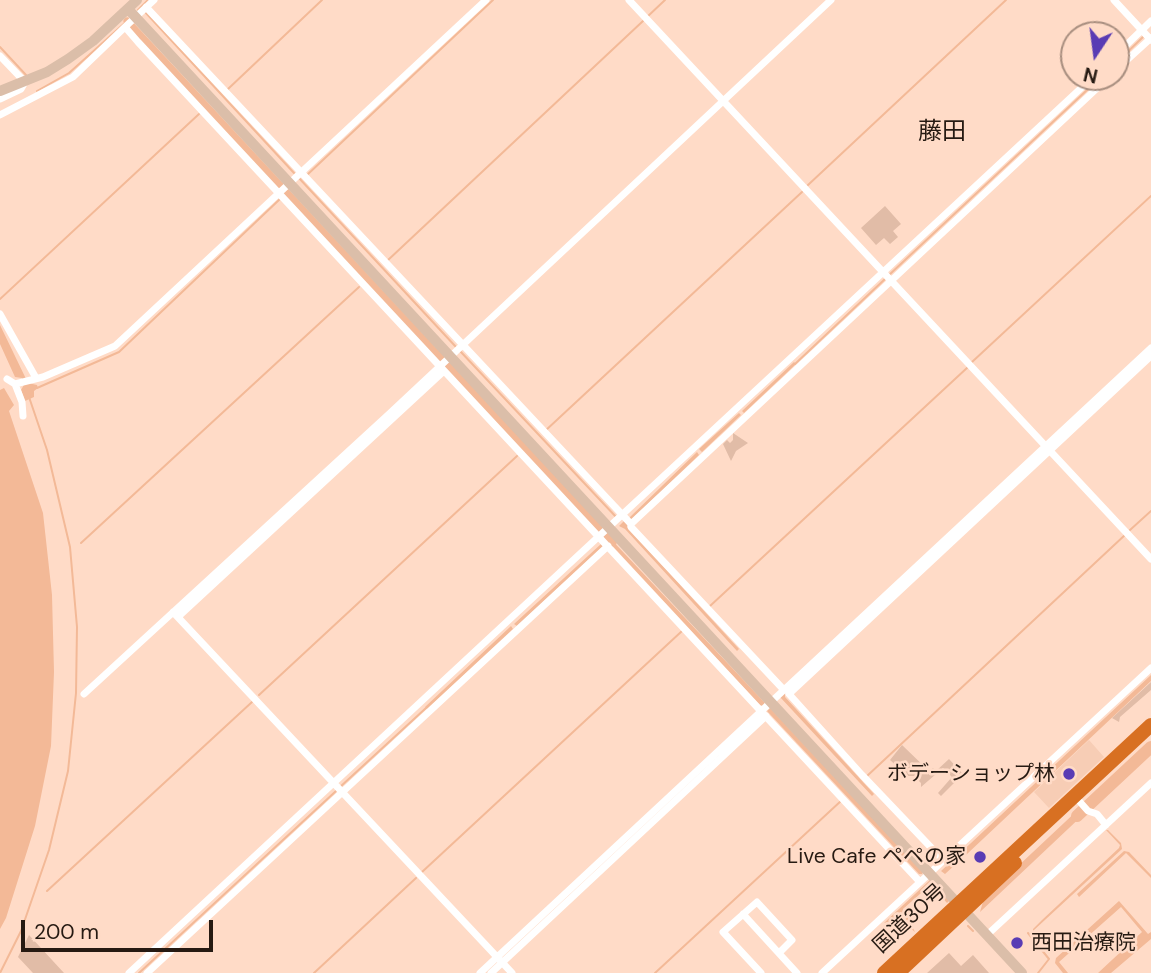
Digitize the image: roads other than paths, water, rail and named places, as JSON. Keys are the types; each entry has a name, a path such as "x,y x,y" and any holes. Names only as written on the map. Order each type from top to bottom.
{"highway":[{"name":"国道30号","path":"898,973 961,907 1151,725"},
{"name":"国道30号","path":"884,973 1083,806 1151,735"}],"street":[{"path":"119,0 129,20 293,182 385,263 453,356 544,432 614,529 739,653 1022,973"},
{"path":"0,115 73,77 142,3 154,0"},
{"path":"7,379 26,381 115,346 486,0"},
{"path":"629,0 1151,559"},
{"path":"84,694 312,489 831,0"},
{"path":"1114,0 1148,36"},
{"path":"142,3 293,182 614,529 776,698 864,778 943,860"},
{"path":"3,88 47,72 129,20"},
{"path":"1130,55 1148,36 1151,21"},
{"path":"1130,47 1148,36"},
{"path":"0,56 24,82"},
{"path":"0,99 21,89 24,82"},
{"path":"129,973 339,788 514,626 614,529 887,277 1079,91"},
{"path":"147,973 614,529 1093,91"},
{"path":"0,314 26,381 22,402 23,416"},
{"path":"1048,448 1151,348"},
{"path":"480,973 500,960 776,698 1151,356"},
{"path":"614,529 631,527 640,537 776,698 920,882"},
{"path":"175,614 512,973"},
{"path":"822,973 1151,668"},
{"path":"987,935 1151,783"},
{"path":"1083,806 1097,814 1106,825"},
{"path":"761,973 723,932 757,902 792,940 779,953"},
{"path":"743,914 797,973"},
{"path":"491,973 500,960"}],"waterway":[{"path":"138,10 148,0"},
{"path":"228,89 322,0"},
{"path":"307,175 493,0"},
{"path":"647,17 665,0"},
{"path":"808,185 1006,0"},
{"path":"146,13 294,173"},
{"path":"37,91 69,73 127,21"},
{"path":"127,21 613,543"},
{"path":"387,261 643,21"},
{"path":"1130,50 1143,37"},
{"path":"0,47 26,75"},
{"path":"889,275 1086,91"},
{"path":"0,299 199,114"},
{"path":"298,177 456,347"},
{"path":"545,431 802,192"},
{"path":"972,362 1151,196"},
{"path":"37,388 119,352 280,199"},
{"path":"795,364 885,279"},
{"path":"81,543 359,287"},
{"path":"460,351 617,518"},
{"path":"710,606 968,367"},
{"path":"0,973 21,931 49,850 68,771 76,693 77,627 70,547 47,450 29,397"},
{"path":"259,695 517,456"},
{"path":"1130,530 1151,511"},
{"path":"867,776 1126,534"},
{"path":"422,872 682,631"},
{"path":"47,891 252,702"},
{"path":"340,787 426,708"},
{"path":"1077,816 1151,747"},
{"path":"139,973 336,791"},
{"path":"655,973 842,800"},
{"path":"314,973 416,878"},
{"path":"968,926 973,931"},
{"path":"1028,933 1049,959 1038,973"}],"place":[{"name":"ボデーショップ林","path":"1069,774"},
{"name":"Live Cafe ペペの家","path":"980,857"},
{"name":"西田治療院","path":"1017,943"}],"district":[{"name":"藤田","path":"942,133"}]}
